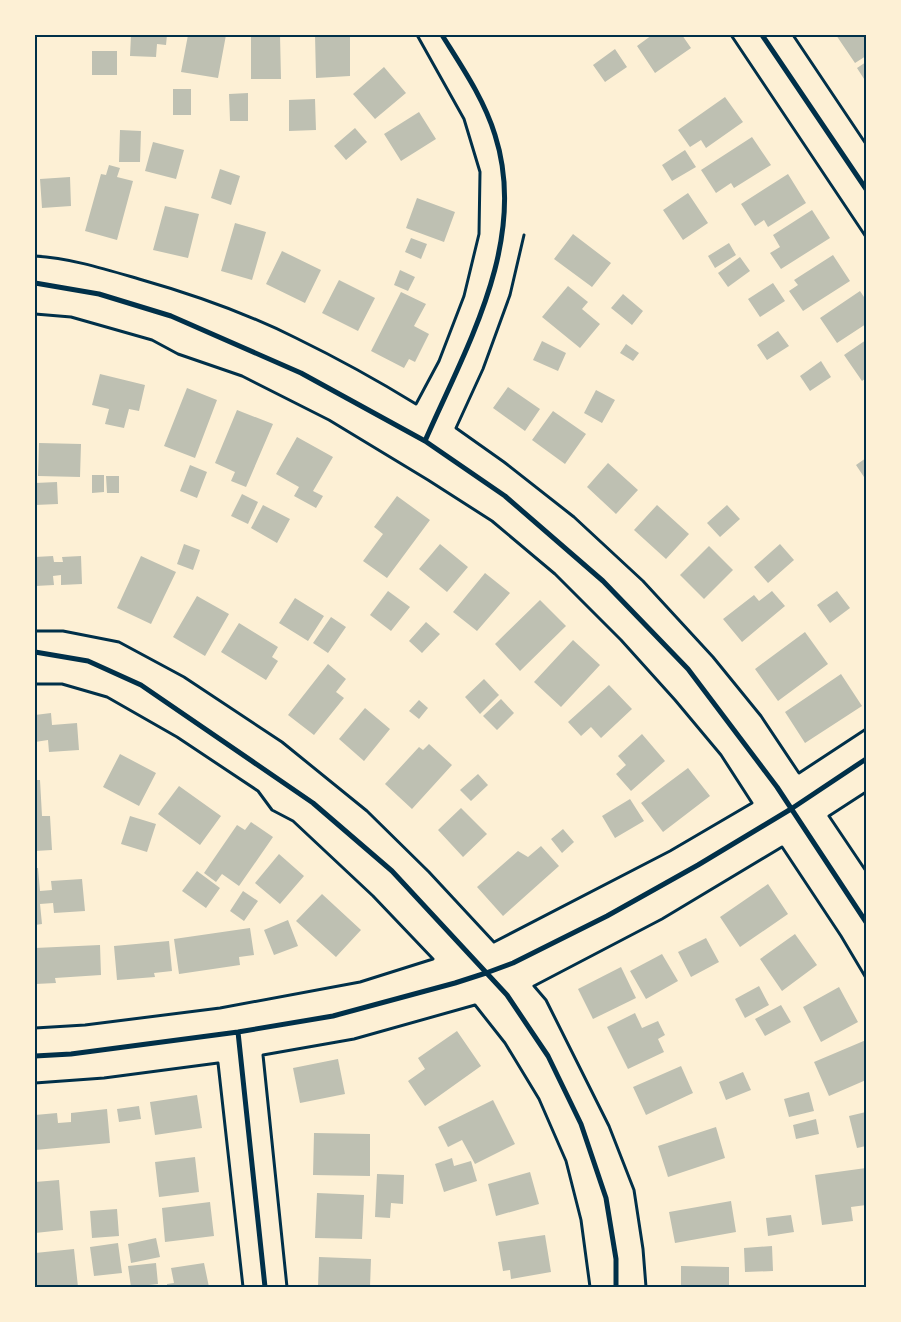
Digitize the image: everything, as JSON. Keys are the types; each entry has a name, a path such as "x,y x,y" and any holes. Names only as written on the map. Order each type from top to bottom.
{"street":[{"path":"425,441 478,321 502,243 504,208 503,173 495,136 473,85 442,35"},
{"path":"762,35 866,189"},
{"path":"35,283 99,294 171,316 301,373 425,441 505,496 603,581 688,669 777,787 866,922"},
{"path":"35,652 88,660 141,685 313,803 392,871 507,995 548,1056 581,1124 606,1198 616,1259 616,1287"},
{"path":"35,1056 70,1054 238,1032 332,1016 486,973 513,963 607,916 698,866 792,809 866,759"},
{"path":"238,1032 265,1287"}],"path":[{"path":"35,256 51,257 114,271 190,294 294,337 356,368 416,404 439,361 464,296 479,234 480,172 464,119 417,35"},
{"path":"731,35 866,237"},
{"path":"792,35 866,144"},
{"path":"524,235 510,294 483,368 456,428 504,462 574,517 643,581 714,657 761,716 799,773 866,729"},
{"path":"35,314 71,317 152,340 178,354 242,376 329,420 492,521 555,574 621,640 721,755 752,803 670,851 494,942 429,872 367,811 282,742 184,677 119,642 63,631 35,631"},
{"path":"35,684 62,684 107,697 177,737 258,791 272,810 293,821 373,896 433,959 360,982 220,1008 85,1025 35,1028"},
{"path":"866,792 829,816 866,871"},
{"path":"646,1287 643,1250 634,1190 609,1126 546,1000 534,986 662,919 782,847 841,936 866,978"},
{"path":"287,1287 263,1055 354,1039 475,1005 505,1043 539,1099 566,1161 581,1220 590,1287"},
{"path":"35,1083 104,1078 218,1063 243,1287"}],"building":[{"path":"131,35 167,35 166,45 157,44 156,57 130,56"},
{"path":"188,35 226,35 218,78 181,72"},
{"path":"251,35 280,35 281,79 251,79"},
{"path":"315,35 350,35 350,76 316,78"},
{"path":"652,35 682,35 691,48 655,73 637,46"},
{"path":"836,35 866,35 866,56 855,63"},
{"path":"615,49 627,67 605,82 593,65"},
{"path":"92,51 117,51 117,75 92,75"},
{"path":"866,62 866,82 857,68"},
{"path":"384,67 406,93 375,119 353,94"},
{"path":"173,89 191,89 191,115 173,115"},
{"path":"248,93 248,121 230,121 229,94"},
{"path":"725,97 743,122 706,148 701,140 690,147 678,130"},
{"path":"315,99 316,130 289,131 289,100"},
{"path":"419,112 436,139 401,161 384,134"},
{"path":"355,128 367,142 346,160 334,146"},
{"path":"120,130 141,131 140,162 119,162"},
{"path":"752,137 771,165 734,188 731,183 716,193 701,170"},
{"path":"153,142 184,150 176,179 145,171"},
{"path":"685,150 696,167 672,181 662,165"},
{"path":"109,165 120,168 117,177 133,181 117,240 85,231 101,174 106,175"},
{"path":"220,169 240,176 231,205 211,198"},
{"path":"788,174 806,203 768,227 764,220 755,226 741,204"},
{"path":"70,177 71,206 42,208 40,179"},
{"path":"688,193 708,223 683,240 663,210"},
{"path":"417,198 455,212 444,242 406,228"},
{"path":"165,206 199,214 188,258 153,250"},
{"path":"812,210 830,238 781,269 770,253 780,247 773,235"},
{"path":"235,223 266,232 252,280 221,271"},
{"path":"573,234 611,263 592,287 554,259"},
{"path":"411,238 427,244 421,259 405,252"},
{"path":"729,243 736,255 715,268 708,256"},
{"path":"282,251 321,270 305,303 266,284"},
{"path":"833,255 850,281 803,311 789,291 798,285 794,280"},
{"path":"740,257 750,271 728,287 718,273"},
{"path":"400,270 415,277 408,291 394,285"},
{"path":"339,280 375,298 358,331 322,313"},
{"path":"773,283 785,301 760,317 748,299"},
{"path":"568,286 588,302 582,309 600,324 580,348 542,317"},
{"path":"860,291 866,300 866,324 837,343 820,318"},
{"path":"401,292 426,304 414,326 429,334 415,362 409,359 404,368 371,351"},
{"path":"623,294 643,311 632,325 611,308"},
{"path":"778,331 789,346 767,360 757,345"},
{"path":"866,340 866,378 862,381 844,355"},
{"path":"542,341 566,353 558,371 533,360"},
{"path":"626,344 639,353 633,361 620,353"},
{"path":"821,361 831,377 810,391 800,376"},
{"path":"100,374 145,385 139,411 129,409 124,428 105,424 109,409 92,405"},
{"path":"508,387 540,409 525,431 493,408"},
{"path":"187,388 217,400 195,458 164,446"},
{"path":"596,390 615,400 602,423 584,413"},
{"path":"237,410 273,424 246,487 231,481 235,472 215,463"},
{"path":"553,411 586,434 565,464 532,440"},
{"path":"297,437 333,457 313,491 323,496 316,508 294,496 299,487 276,474"},
{"path":"39,443 81,444 80,477 38,476"},
{"path":"866,458 866,480 856,465"},
{"path":"608,463 638,490 616,514 587,487"},
{"path":"190,465 207,472 197,498 180,491"},
{"path":"92,475 104,475 104,492 92,493"},
{"path":"106,476 119,476 119,493 107,493"},
{"path":"57,482 58,504 35,505 35,483"},
{"path":"242,494 258,502 248,524 231,516"},
{"path":"397,496 430,520 387,578 363,561 383,534 374,527"},
{"path":"263,505 290,519 277,543 251,528"},
{"path":"657,505 689,534 666,559 634,530"},
{"path":"727,505 740,519 720,537 707,523"},
{"path":"184,544 200,550 193,570 177,564"},
{"path":"440,544 468,567 447,592 419,569"},
{"path":"780,544 794,560 768,583 754,567"},
{"path":"709,546 733,570 704,599 680,575"},
{"path":"53,556 54,562 63,562 62,557 81,556 82,584 61,585 61,575 53,576 54,585 35,586 35,557"},
{"path":"141,556 176,572 151,624 117,608"},
{"path":"485,573 510,593 477,631 453,612"},
{"path":"388,591 410,607 391,631 370,615"},
{"path":"772,591 785,606 742,642 723,619 754,595 759,601"},
{"path":"837,591 850,608 830,623 817,605"},
{"path":"197,596 229,614 205,656 173,637"},
{"path":"295,598 324,616 308,641 279,623"},
{"path":"540,600 566,626 520,671 495,644"},
{"path":"331,617 346,627 328,653 313,643"},
{"path":"426,622 440,634 422,653 409,641"},
{"path":"239,623 278,647 272,657 278,661 266,680 221,652"},
{"path":"805,632 828,664 778,701 755,669"},
{"path":"573,640 600,665 561,707 534,682"},
{"path":"328,664 346,679 336,692 344,698 314,735 288,715"},
{"path":"841,674 862,706 805,743 785,712"},
{"path":"484,679 499,695 480,714 465,697"},
{"path":"609,685 632,709 601,738 591,727 581,736 568,722"},
{"path":"501,699 514,713 497,730 483,716"},
{"path":"419,700 428,708 419,719 409,711"},
{"path":"365,708 390,729 364,761 339,739"},
{"path":"51,713 52,725 77,723 79,750 49,752 48,740 35,742 35,715"},
{"path":"642,734 665,761 631,791 616,774 626,765 618,756"},
{"path":"429,744 452,765 412,809 385,784 419,747 423,750"},
{"path":"120,754 156,773 139,806 103,787"},
{"path":"688,768 710,796 663,832 641,803"},
{"path":"478,774 488,785 471,801 460,790"},
{"path":"35,780 40,780 42,816 50,816 52,850 35,851"},
{"path":"179,786 221,816 200,845 158,814"},
{"path":"630,799 644,821 615,838 602,816"},
{"path":"461,808 487,834 463,857 438,830"},
{"path":"130,816 156,824 147,852 121,844"},
{"path":"251,822 273,837 239,886 222,874 216,882 204,873 237,825 245,830"},
{"path":"563,829 574,842 562,853 551,839"},
{"path":"541,846 559,866 503,916 477,887 518,851 528,857"},
{"path":"279,854 304,876 280,904 255,883"},
{"path":"35,868 38,868 40,891 52,890 51,881 82,879 85,911 54,913 53,903 40,904 42,924 35,925"},
{"path":"197,871 220,888 206,908 182,891"},
{"path":"768,884 788,914 740,947 720,917"},
{"path":"243,891 258,901 244,921 230,911"},
{"path":"322,894 361,930 336,957 296,921"},
{"path":"288,920 298,946 274,955 264,930"},
{"path":"250,928 254,955 239,957 240,965 179,974 174,939"},
{"path":"795,934 817,965 782,991 760,959"},
{"path":"706,938 719,962 691,977 678,952"},
{"path":"169,941 172,971 154,973 155,977 117,980 114,946"},
{"path":"100,945 101,975 55,978 56,983 35,984 35,948"},
{"path":"662,954 678,981 646,999 630,971"},
{"path":"621,967 636,998 593,1019 578,989"},
{"path":"759,986 769,1005 745,1018 735,999"},
{"path":"839,987 858,1022 821,1042 803,1007"},
{"path":"781,1005 791,1022 765,1036 755,1019"},
{"path":"635,1013 642,1028 658,1021 665,1035 658,1039 664,1052 628,1069 607,1027"},
{"path":"457,1031 481,1066 425,1106 408,1081 425,1069 418,1058"},
{"path":"866,1040 866,1080 829,1096 814,1062"},
{"path":"338,1059 345,1094 300,1103 293,1068"},
{"path":"681,1066 693,1093 646,1115 633,1087"},
{"path":"743,1072 751,1090 726,1100 719,1082"},
{"path":"809,1092 814,1111 789,1117 784,1099"},
{"path":"197,1095 202,1128 155,1135 150,1102"},
{"path":"493,1100 515,1144 475,1164 462,1140 448,1147 438,1127"},
{"path":"139,1106 141,1119 119,1122 117,1109"},
{"path":"107,1109 110,1143 35,1150 35,1115 57,1113 58,1123 71,1122 71,1113"},
{"path":"866,1112 866,1146 857,1148 849,1116"},
{"path":"816,1119 819,1134 796,1139 793,1125"},
{"path":"716,1127 725,1158 668,1177 658,1146"},
{"path":"314,1133 370,1134 370,1176 313,1175"},
{"path":"195,1157 199,1192 159,1197 155,1162"},
{"path":"452,1158 454,1166 471,1161 477,1181 444,1192 435,1164"},
{"path":"866,1168 866,1205 851,1207 853,1221 822,1225 815,1175"},
{"path":"530,1172 539,1204 496,1216 488,1184"},
{"path":"377,1174 404,1175 403,1204 391,1203 390,1218 375,1217"},
{"path":"59,1180 63,1230 35,1233 35,1182"},
{"path":"317,1193 364,1195 362,1239 315,1238"},
{"path":"731,1201 736,1232 675,1243 669,1212"},
{"path":"210,1202 214,1236 165,1242 162,1208"},
{"path":"117,1209 119,1236 92,1238 90,1211"},
{"path":"791,1215 794,1232 768,1236 766,1218"},
{"path":"545,1235 551,1272 511,1279 510,1270 503,1271 498,1242"},
{"path":"156,1238 160,1257 131,1263 128,1244"},
{"path":"118,1243 122,1273 94,1276 90,1247"},
{"path":"772,1246 773,1271 745,1272 744,1248"},
{"path":"74,1249 78,1287 35,1287 35,1253"},
{"path":"319,1257 371,1259 370,1287 318,1287"},
{"path":"156,1263 158,1284 131,1287 128,1266"},
{"path":"204,1263 209,1287 167,1287 167,1284 174,1283 171,1268"},
{"path":"681,1266 729,1267 729,1287 681,1287"}]}
